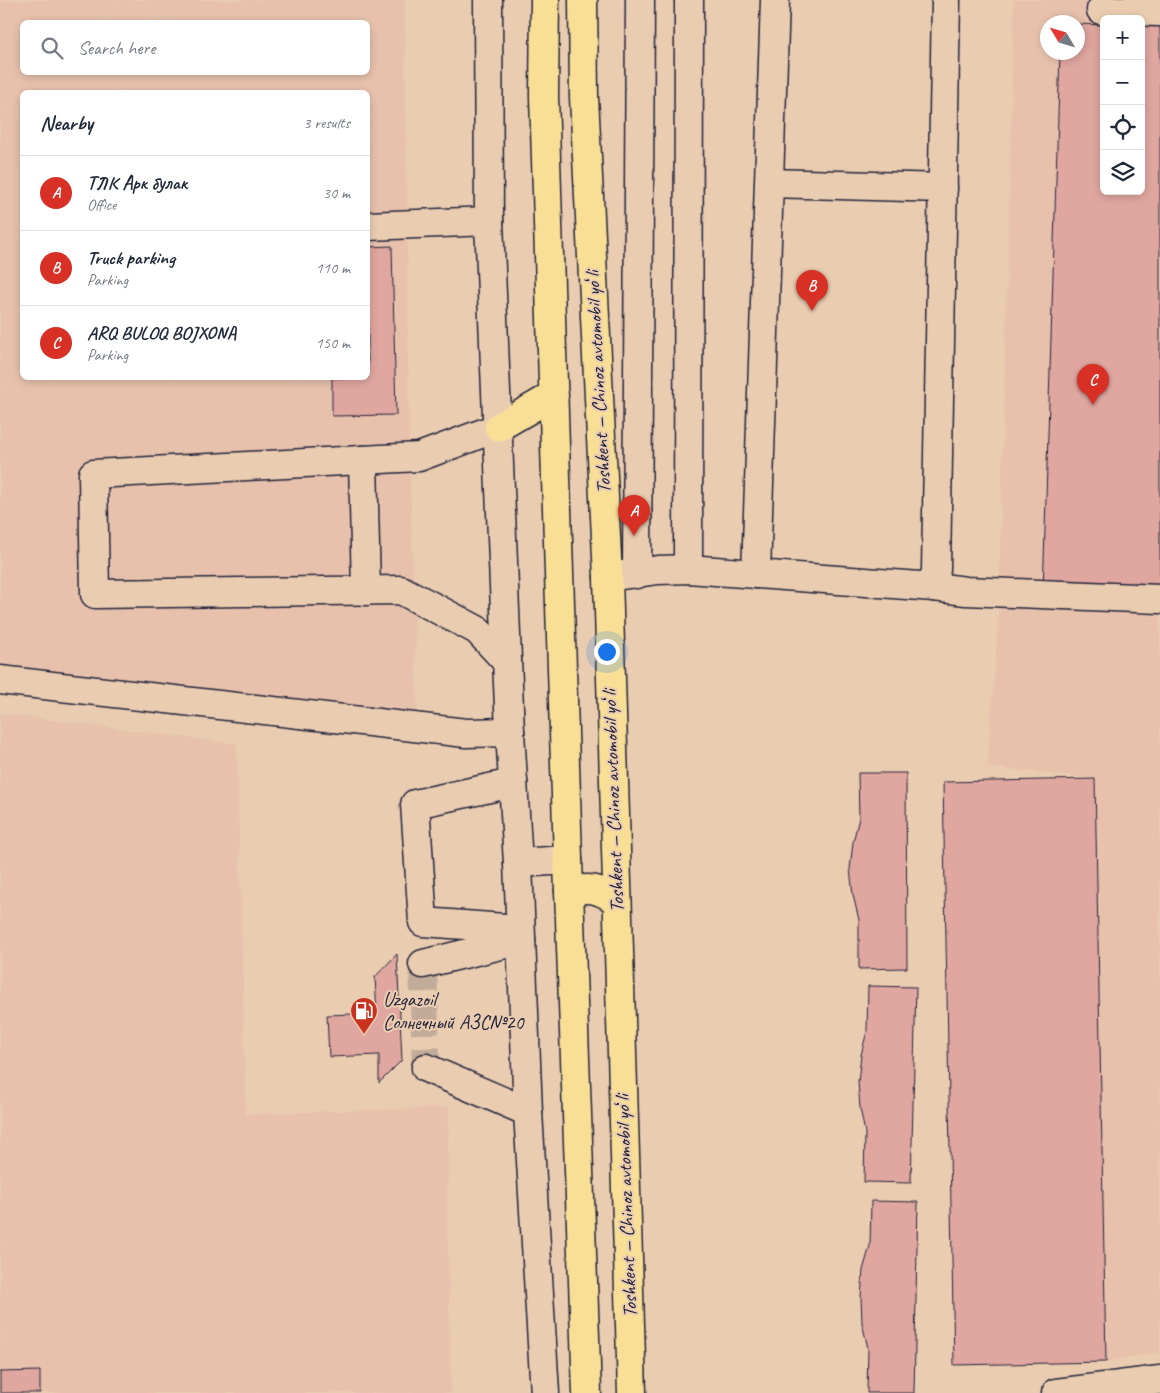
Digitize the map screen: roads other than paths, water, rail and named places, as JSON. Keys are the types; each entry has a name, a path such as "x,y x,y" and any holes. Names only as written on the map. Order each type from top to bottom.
{"highway":[{"path":"545,0 544,96 587,1393"},
{"name":"Toshkent — Chinoz avtomobil yoʻli","path":"583,0 584,97 608,576 616,900 632,1393"},
{"path":"499,428 554,395"},
{"path":"569,891 588,888 601,890 616,900"}],"street":[{"path":"488,0 490,220 507,662 518,862 528,1112 545,1393"},
{"path":"637,574 640,0"},
{"path":"688,570 689,0"},
{"path":"756,574 776,0"},
{"path":"934,587 936,569 944,188 946,0"},
{"path":"1101,10 1160,12"},
{"path":"770,183 944,188"},
{"path":"370,226 490,220"},
{"path":"499,428 419,457 93,474 95,594 401,590 477,630 507,662"},
{"path":"363,460 366,591"},
{"path":"608,576 658,570 688,570 934,587 966,591 1160,599"},
{"path":"0,680 466,733 510,732"},
{"path":"513,783 415,804 423,922 521,935"},
{"path":"518,862 568,860"},
{"path":"423,964 521,935"},
{"path":"426,1068 528,1112"},
{"path":"1056,1393 1160,1380"}],"tunnel":[{"path":"423,964 426,1068"}],"place":[{"name":"Truck parking","path":"812,311"},
{"name":"ARQ BULOQ BOJXONA","path":"1093,405"},
{"name":"ТЛК Арк булак","path":"634,536"},
{"name":"Uzgazoil Солнечный АЗС№20","path":"364,1035"}]}
